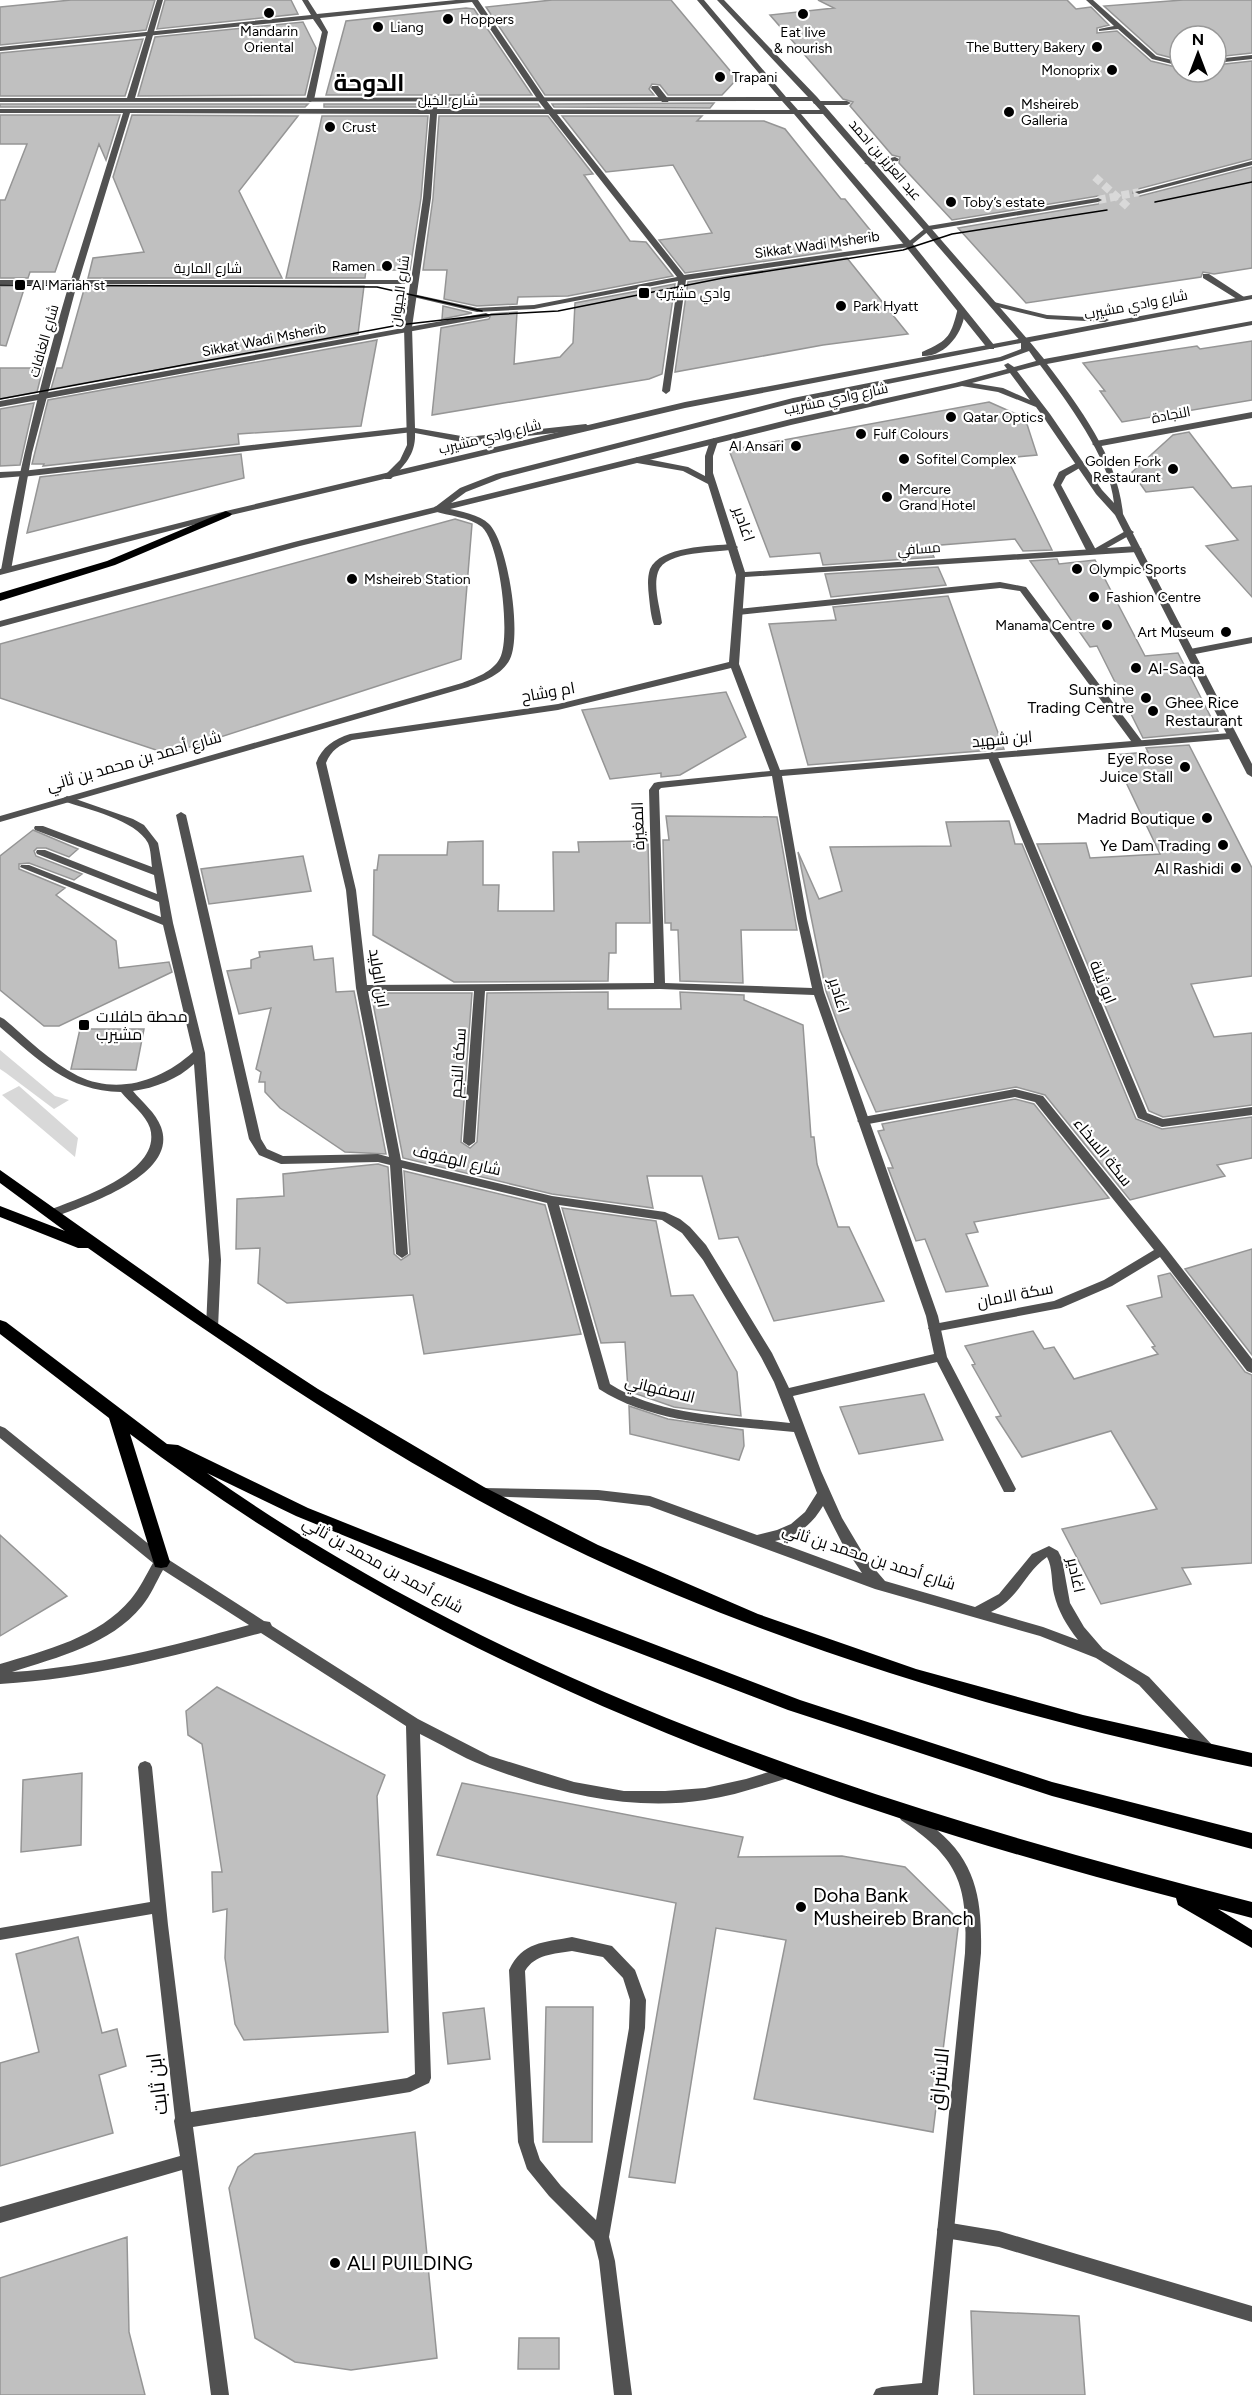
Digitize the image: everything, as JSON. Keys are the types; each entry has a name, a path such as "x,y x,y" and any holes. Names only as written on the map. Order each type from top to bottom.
{"main road":[{"path":"0,597 111,563 226,514"},
{"name":"شارع أحمد بن محمد بن ثاني","path":"0,1175 102,1251 212,1328 374,1432 479,1493 594,1551 852,1655 992,1699 1139,1737 1252,1760"},
{"path":"0,1211 102,1251"},
{"name":"شارع أحمد بن محمد بن ثاني","path":"0,1326 150,1438 192,1474 289,1536 432,1617 537,1669 785,1773 886,1807 1173,1891 1252,1910"},
{"path":"116,1414 161,1562"},
{"path":"150,1438 302,1512 522,1601 794,1705 1052,1789 1252,1841"},
{"path":"1173,1891 1252,1940"}],"street":[{"path":"130,101 160,0"},
{"path":"305,0 325,32 310,100"},
{"path":"0,50 475,0 543,101 682,278 666,391"},
{"path":"700,0 782,99 909,245 1011,369 1110,505 1119,514 1230,736 1252,774"},
{"name":"عبد العزيز بن احمد","path":"720,0 729,4 928,228 1042,362 1096,444 1117,489 1119,514"},
{"path":"1089,0 1154,58 1168,61"},
{"path":"1101,30 1120,27"},
{"path":"1228,60 1252,57"},
{"path":"655,88 665,100"},
{"name":"شارع الخيل","path":"0,100 782,99 847,103"},
{"name":"شارع الجيوان","path":"388,477 408,453 410,430 408,327 427,198 434,101"},
{"name":"شارع الخيل","path":"0,111 825,112"},
{"path":"100,111 123,124"},
{"name":"شارع الغافات","path":"3,571 22,474 43,395 127,111"},
{"path":"868,163 895,159"},
{"path":"1138,192 1252,164"},
{"path":"909,245 928,228 1098,200"},
{"name":"Sikkat Wadi Msherib","path":"0,404 682,278 909,245"},
{"path":"1206,276 1243,299"},
{"name":"شارع المارية","path":"0,282 415,282"},
{"name":"Sikkat Wadi Msherib","path":"413,296 477,310 534,307"},
{"name":"شارع وادي مشيرب","path":"1025,341 1252,297"},
{"path":"993,303 1047,317 1133,319"},
{"path":"896,364 931,352 950,340 959,328 961,310"},
{"path":"1042,362 1252,323"},
{"path":"437,509 463,490 499,476 793,401 1002,359 1025,350 1025,341 991,346"},
{"name":"شارع وادي مشيرب","path":"3,571 226,514 388,477 586,427 781,385 991,346"},
{"name":"شارع وادي مشريب","path":"637,460 956,385 1042,362"},
{"path":"956,385 989,388 1012,394 1033,404 1047,416"},
{"name":"النجادة","path":"1096,444 1252,415"},
{"path":"0,475 410,430 467,440 586,427"},
{"name":"اغادير","path":"714,441 708,464 711,482 741,575 734,664 776,772 802,919 818,992 934,1328 941,1357 1009,1489"},
{"path":"0,624 297,544 637,460 685,469 711,482"},
{"path":"1080,464 1062,474 1057,484 1095,550 1129,532"},
{"name":"شارع أحمد بن محمد بن ثاني","path":"0,819 278,741 484,678 501,664 509,648 504,571 495,536 485,525 437,509"},
{"name":"مسافي","path":"741,575 1137,549"},
{"path":"657,623 654,576 662,569 680,562 734,551"},
{"path":"738,612 1000,585 1023,589 1138,743"},
{"path":"1190,652 1252,640"},
{"name":"ام وشاح","path":"364,735 558,707 734,664"},
{"name":"ابن الوليد","path":"364,735 338,742 329,748 321,763 351,890 362,987 396,1162 402,1254"},
{"name":"ابن شهيد","path":"776,772 1230,736"},
{"name":"ابو ثيلة","path":"992,755 1142,1115 1162,1123 1252,1111"},
{"name":"المغيرة","path":"660,986 654,790 666,782 776,772"},
{"path":"67,800 117,815 140,827 153,843 168,923 200,1053 215,1260 212,1328"},
{"name":"شارع الهفوف","path":"181,815 258,1146 271,1157 292,1162 366,1157 396,1162 552,1200 665,1216 681,1224 703,1249 786,1393 822,1496 849,1547 880,1585"},
{"path":"39,828 159,873"},
{"path":"42,852 164,900"},
{"path":"25,867 168,923"},
{"path":"362,987 660,986 818,992"},
{"name":"سكة النجم","path":"469,1142 480,987"},
{"path":"0,1021 71,1077 95,1086 125,1089 169,1077 200,1053"},
{"path":"51,1214 134,1176 155,1154 159,1141 157,1129 125,1089"},
{"name":"سكة السخاء","path":"863,1121 1008,1094 1032,1095 1043,1104 1162,1251 1252,1368"},
{"name":"الاصفهاني","path":"552,1200 604,1386 616,1397 642,1405 708,1418 797,1428"},
{"name":"سكة الامان","path":"934,1328 1057,1305 1108,1283 1162,1251"},
{"path":"786,1393 941,1357"},
{"path":"0,1431 161,1562 447,1743 525,1774 574,1788 624,1797 705,1794 785,1773"},
{"name":"شارع أحمد بن محمد بن ثاني","path":"479,1493 598,1495 650,1501 698,1516 752,1540 880,1585 1043,1632 1101,1654 1144,1682 1209,1751"},
{"path":"752,1540 776,1537 800,1527 810,1518 822,1496"},
{"name":"اغادير","path":"978,1612 1006,1596 1033,1562 1043,1552 1049,1551 1055,1559 1060,1593 1070,1622 1101,1654"},
{"path":"0,1670 77,1644 113,1624 136,1603 161,1562"},
{"path":"0,1678 30,1677 90,1669 148,1658 265,1626"},
{"path":"182,2121 410,2085 423,2078 413,1723"},
{"name":"ابن ثابت","path":"145,1767 157,1907 182,2121 220,2395"},
{"name":"الاشراق","path":"886,1807 922,1826 945,1846 969,1884 974,1905 973,1953 929,2393"},
{"path":"0,1934 157,1907"},
{"path":"601,2237 555,2191 533,2164 526,2142 517,1970 524,1958 539,1950 572,1944 608,1951 630,1975 638,2001 637,2028 601,2237 607,2261 623,2395"},
{"path":"0,2215 188,2161"},
{"path":"945,2230 999,2239 1252,2314"},
{"path":"882,2395 929,2393"}],"shaded area":[{"path":"0,1050 55,1096 69,1100 54,1109 0,1069"},
{"path":"19,1086 78,1138 75,1157 2,1095"}],"building":[{"path":"71,0 155,0 146,30 0,45 0,7"},
{"name":"Mandarin Oriental","path":"165,0 291,0 298,14 157,29"},
{"path":"552,0 671,0 737,79 722,95 668,95 660,85 652,84 649,89 654,95 545,95 486,7"},
{"path":"818,0 1067,0 1076,9 1091,7 1109,25 1097,28 1097,33 1117,31 1151,61 1168,65 1168,84 1228,84 1228,64 1252,61 1252,159 1134,190 1133,193 1140,196 1252,167 1252,268 1214,274 1203,272 1201,277 1026,303 958,228 1098,204 1104,199 1098,196 952,220 899,163 900,157 892,155 850,106 853,102 843,99 770,15 834,8"},
{"path":"1183,0 1252,0 1252,53 1228,56 1228,24 1168,24 1168,57 1157,54 1104,6"},
{"path":"474,9 532,95 326,95 346,21"},
{"path":"303,22 316,48 305,95 138,96 155,37"},
{"path":"143,39 125,96 0,96 0,53"},
{"path":"714,103 710,108 554,107 552,104"},
{"path":"0,104 308,104 305,107 0,107"},
{"path":"324,104 429,104 428,107 324,107"},
{"path":"440,104 538,104 540,107 440,107"},
{"path":"0,115 120,115 106,160 99,144 55,272 30,272 28,278 0,278 0,200 5,200 27,144 0,144"},
{"path":"132,115 298,116 239,191 282,278 88,278 93,258 144,252 113,177"},
{"path":"322,116 428,116 421,198 410,270 366,270 365,278 286,278"},
{"path":"439,116 548,116 593,174 584,175 630,241 646,242 673,276 568,296 518,297 517,304 477,306 444,299 447,270 423,270 433,198"},
{"path":"562,116 702,116 697,121 764,121 785,129 841,199 845,199 879,241 837,246 841,250 685,273 659,240 712,233 673,165 606,172"},
{"path":"847,258 908,334 823,345 675,372 688,282"},
{"path":"675,284 662,374 649,379 432,415 441,328 489,319 491,314 517,312 514,364 560,357 573,343 575,303"},
{"path":"0,286 25,286 6,346 0,345"},
{"path":"85,286 364,286 358,334 51,389 57,368 62,368"},
{"path":"443,306 472,313 442,319"},
{"path":"377,340 361,426 238,434 239,444 43,466 44,464 32,464 48,400"},
{"path":"1252,341 1252,400 1122,422 1100,391 1105,391 1083,363 1197,346 1200,349"},
{"path":"0,368 43,368 37,392 0,399"},
{"name":"Mercure Grand Hotel","path":"989,402 1025,418 1037,455 1007,458 1052,550 1023,551 1015,539 929,546 934,557 823,565 820,553 770,557 729,450"},
{"path":"34,403 20,465 0,466 0,409"},
{"path":"1189,432 1232,488 1252,486 1252,597 1206,546 1238,540 1193,487 1146,492 1132,472 1173,435"},
{"path":"241,454 244,478 27,533 40,477"},
{"name":"Msheireb Station","path":"455,519 472,524 461,659 168,754 0,698 0,644"},
{"path":"1057,559 1059,564 1095,560 1145,656 1178,653 1218,731 1143,738 1097,646 1090,647 1030,561"},
{"path":"938,567 946,585 831,597 825,574"},
{"path":"948,596 1004,749 808,765 769,624 836,620 833,607"},
{"path":"726,692 746,737 680,775 661,777 661,773 610,779 582,710"},
{"path":"1189,745 1252,868 1252,976 1191,984 1214,1037 1252,1033 1252,1105 1163,1117 1149,1111 1037,844 1086,843 1090,858 1160,854 1113,755 1148,752 1146,748"},
{"path":"666,816 777,817 797,930 741,930 743,983 680,981 678,930 671,930 671,923 665,923 663,840 669,840"},
{"path":"1009,821 1015,844 1022,844 1136,1119 1162,1129 1252,1117 1252,1158 1217,1165 1225,1176 1130,1200 1045,1095 1016,1087 876,1112 840,1030 826,991 798,852 819,899 842,891 830,847 951,846 946,822"},
{"path":"33,830 78,849 69,857 46,848 37,848 34,851 36,856 82,874 74,880 29,863 19,864 19,869 65,888 56,895 116,941 119,968 169,962 172,972 59,1026 44,1026 0,990 0,856"},
{"path":"483,841 483,885 499,885 498,911 554,911 553,852 579,852 578,842 648,841 650,923 616,923 616,953 609,953 608,981 454,982 373,935 374,870 377,870 379,855 447,855 448,842"},
{"path":"303,856 311,891 209,904 201,869"},
{"path":"312,946 314,960 333,958 336,992 354,991 386,1154 345,1152 280,1108 265,1092 265,1082 259,1082 261,1072 256,1069 271,1008 239,1014 227,971 251,968 251,960 260,957 259,952"},
{"path":"608,992 608,1009 681,1009 680,992 744,995 744,1000 803,1025 811,1137 814,1137 817,1164 838,1227 849,1227 884,1301 774,1321 738,1237 719,1239 702,1176 647,1176 653,1208 552,1194 403,1158 371,993 472,993 461,1142 470,1148 477,1142 487,993"},
{"path":"80,1029 144,1029 136,1070 71,1069"},
{"path":"1015,1099 1034,1104 1109,1198 974,1222 978,1232 966,1234 988,1286 946,1292 925,1239 916,1241 888,1168 893,1168 878,1131 884,1130 882,1124"},
{"path":"378,1164 388,1167 394,1254 401,1260 410,1254 404,1171 545,1205 581,1334 424,1354 413,1295 287,1303 258,1283 260,1248 236,1249 237,1199 284,1196 283,1174"},
{"path":"562,1208 656,1221 671,1296 693,1295 737,1372 741,1416 674,1407 628,1391 625,1342 601,1343"},
{"path":"1252,1249 1252,1355 1185,1269"},
{"path":"1170,1273 1245,1372 1252,1375 1252,1563 1182,1568 1191,1584 1101,1604 1062,1529 1157,1509 1111,1431 1022,1457 996,1417 1001,1416 972,1365 975,1364 965,1346 1033,1331 1044,1349 1054,1347 1074,1379 1158,1354 1152,1347 1155,1346 1127,1306 1162,1297 1158,1276"},
{"path":"924,1394 943,1440 859,1454 840,1407"},
{"path":"629,1406 668,1419 743,1430 744,1446 739,1460 630,1434"},
{"path":"0,1535 67,1596 0,1636"},
{"path":"217,1687 385,1775 377,1796 388,2032 244,2040 235,2024 225,1958 227,1909 213,1912 212,1872 222,1872 202,1744 188,1735 186,1711"},
{"path":"82,1773 81,1845 21,1852 23,1780"},
{"path":"462,1783 743,1837 738,1857 842,1856 905,1867 959,1920 933,2132 754,2099 786,1940 716,1928 675,2183 629,2177 676,1903 437,1855"},
{"path":"78,1937 102,2033 117,2029 126,2066 99,2075 113,2133 0,2166 0,2063 39,2052 16,1954"},
{"path":"546,2007 593,2007 592,2142 543,2142"},
{"path":"484,2008 490,2059 448,2064 443,2013"},
{"name":"ALI PUILDING","path":"415,2132 437,2358 351,2370 295,2362 255,2338 229,2188 238,2167 255,2154"},
{"path":"127,2237 129,2332 145,2395 0,2395 0,2278"},
{"path":"971,2311 1079,2316 1085,2395 974,2395"},
{"path":"519,2338 559,2338 559,2369 518,2369"}],"tunnel":[{"path":"1095,177 1116,196"},
{"path":"1116,196 1139,192"},
{"path":"1098,200 1116,196"},
{"path":"1116,196 1128,207"}],"tram line":[{"path":"1155,202 1252,182"},
{"path":"0,399 399,325 486,315 558,311 723,278 903,250 952,234 1107,210"},
{"path":"0,285 377,287 482,311"}],"place":[{"name":"Mandarin Oriental","path":"269,13"},
{"name":"Eat live & nourish","path":"803,14"},
{"name":"Hoppers","path":"448,19"},
{"name":"Liang","path":"378,27"},
{"name":"The Buttery Bakery","path":"1097,47"},
{"name":"Monoprix","path":"1112,70"},
{"name":"Trapani","path":"720,77"},
{"name":"Msheireb Galleria","path":"1009,112"},
{"name":"Crust","path":"330,127"},
{"name":"Toby’s estate","path":"951,202"},
{"name":"Ramen","path":"387,266"},
{"name":"Al Mariah st","path":"20,285"},
{"name":"وادي مشيرب","path":"644,293"},
{"name":"Park Hyatt","path":"841,306"},
{"name":"Qatar Optics","path":"951,417"},
{"name":"Fulf Colours","path":"861,434"},
{"name":"Al Ansari","path":"796,446"},
{"name":"Sofitel Complex","path":"904,459"},
{"name":"Golden Fork Restaurant","path":"1173,469"},
{"name":"Mercure Grand Hotel","path":"887,497"},
{"name":"Olympic Sports","path":"1077,569"},
{"name":"Msheireb Station","path":"352,579"},
{"name":"Fashion Centre","path":"1094,597"},
{"name":"Manama Centre","path":"1107,625"},
{"name":"Art Museum","path":"1226,632"},
{"name":"Al-Saqa","path":"1136,668"},
{"name":"Sunshine Trading Centre","path":"1146,698"},
{"name":"Ghee Rice Restaurant","path":"1153,711"},
{"name":"Eye Rose Juice Stall","path":"1185,767"},
{"name":"Madrid Boutique","path":"1207,818"},
{"name":"Ye Dam Trading","path":"1223,845"},
{"name":"Al Rashidi","path":"1236,868"},
{"name":"محطة حافلات مشيرب","path":"84,1025"},
{"name":"Doha Bank Musheireb Branch","path":"801,1907"},
{"name":"ALI PUILDING","path":"335,2263"}],"district":[{"name":"الدوحة","path":"369,82"}]}
